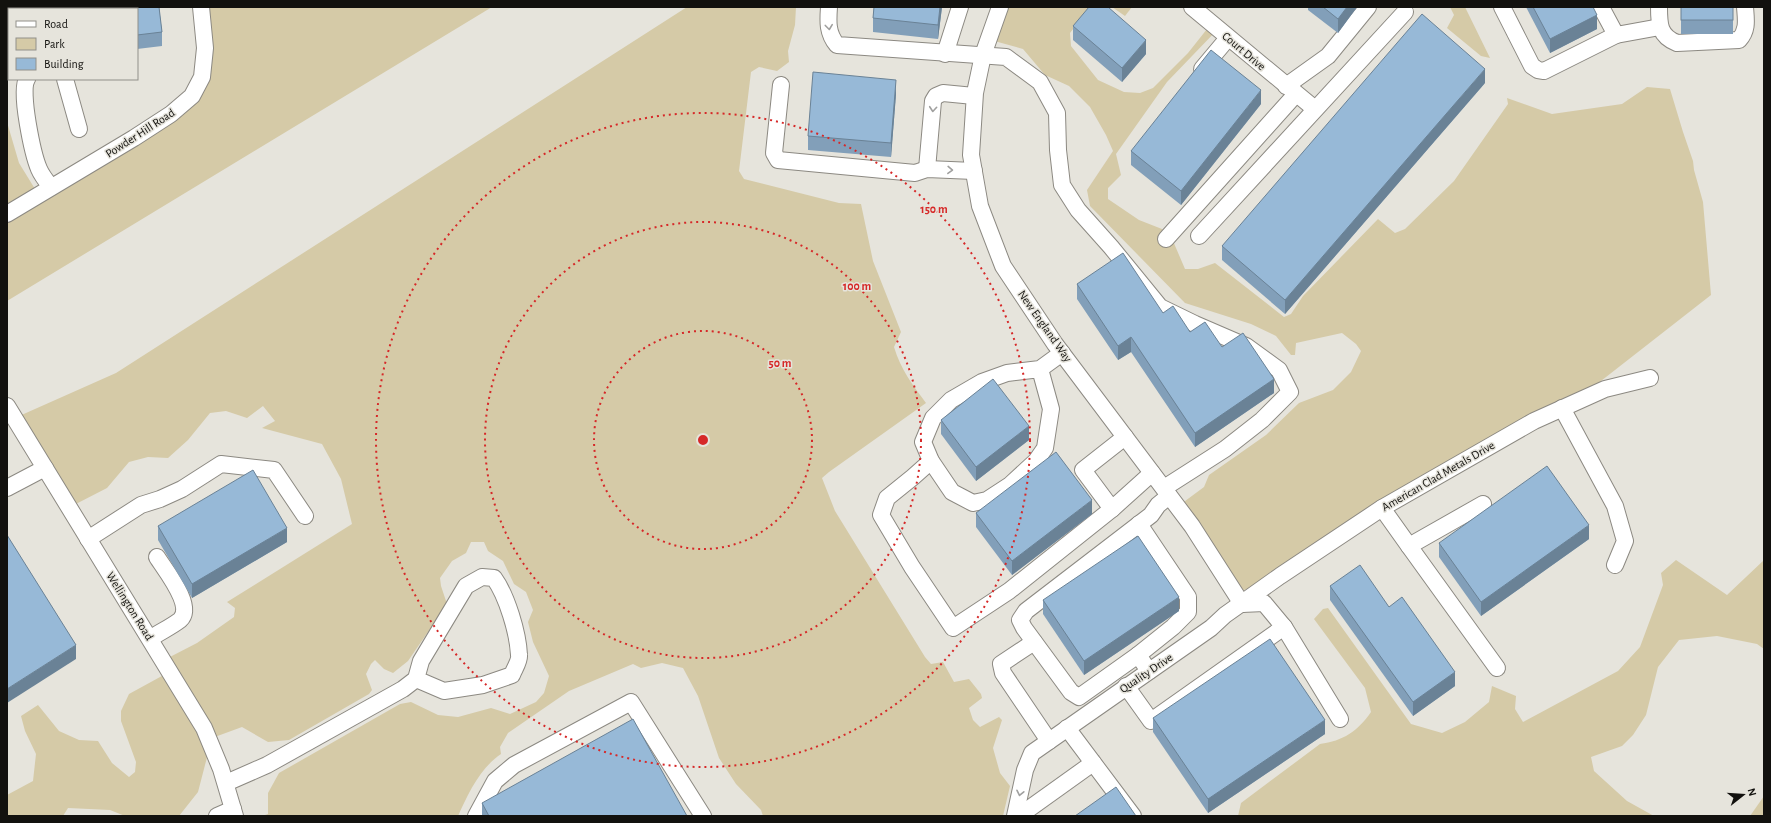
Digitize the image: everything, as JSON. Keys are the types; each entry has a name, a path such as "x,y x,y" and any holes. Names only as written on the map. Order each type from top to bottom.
{"street":[{"name":"Powder Hill Road","path":"7,214 134,138 171,114 192,96 202,77 205,48 201,7"},
{"path":"829,7 828,27 832,39 837,45 945,54 1006,57 1040,82 1057,113 1058,150 1062,185 1078,210 1111,247 1160,307 1246,346 1279,370 1290,392 1262,420 1167,492 1151,515 1139,524 1026,611 1020,620 1024,628 1071,692 1079,697 1138,655 1173,627 1188,612 1188,597 1139,524"},
{"path":"945,54 960,7"},
{"name":"New England Way","path":"1000,7 983,56 974,96 971,155 980,206 1003,266 1062,353 1192,526 1242,604"},
{"name":"Court Drive","path":"1192,7 1315,109"},
{"path":"1166,239 1291,90 1328,56 1368,7"},
{"path":"1502,7 1532,66 1538,70 1544,71 1616,35 1660,27"},
{"path":"1601,7 1616,35"},
{"path":"1659,7 1660,27 1670,40 1677,43 1739,40 1744,35 1746,28 1746,7"},
{"path":"1199,236 1405,12"},
{"path":"1194,79 1228,38"},
{"path":"27,80 24,89 28,123 35,155 40,170 51,188"},
{"path":"65,80 79,129"},
{"path":"781,85 774,153 778,160 915,172 927,169 974,171"},
{"path":"927,169 933,101 936,96 942,93 974,96"},
{"path":"1040,369 1051,409 1045,448 1036,460 1010,485 987,500 973,503 952,492 931,461 923,442 933,418 951,400 982,382 1007,373 1040,369 1062,353"},
{"name":"American Clad Metals Drive","path":"1242,604 1280,576 1382,508 1534,421 1605,389 1650,378"},
{"name":"Wellington Road","path":"7,406 204,728 221,769 234,813"},
{"path":"1562,408 1615,506 1626,540 1615,565"},
{"path":"1112,509 1083,470 1125,437"},
{"path":"931,461 887,498 882,515 912,567 953,628 1009,591 1112,509 1152,473"},
{"path":"88,539 141,505 160,499 182,489 221,464 274,470 305,516"},
{"path":"7,488 45,468"},
{"path":"1409,546 1483,504"},
{"path":"1382,508 1497,668"},
{"path":"150,638 180,619 184,612 183,600 157,557"},
{"path":"226,784 267,765 403,689 416,679 421,661 466,586 482,578 494,578 499,585 512,621 520,656 512,675 482,685 444,691 416,679"},
{"path":"1242,604 1264,603 1284,627 1340,719"},
{"name":"Quality Drive","path":"1016,816 1025,770 1032,753 1205,632 1225,615 1242,604"},
{"path":"1126,686 1151,721 1284,627"},
{"path":"1034,642 1001,664 1003,674 1049,741"},
{"path":"1138,655 1149,671"},
{"path":"476,816 496,781 514,765 631,702 703,816"},
{"path":"1067,728 1134,816"},
{"path":"1019,816 1094,762"},
{"path":"217,816 234,813"}],"green space":[{"path":"203,7 492,7 7,301 7,122 19,163 35,189 192,96"},
{"path":"687,7 796,7 795,25 788,51 789,62 777,71 759,67 751,72 739,171 744,179 839,203 861,204 873,261 901,332 894,347 904,370 926,403 822,478 835,511 925,657 931,664 943,662 954,682 969,679 981,694 982,698 969,708 973,720 980,727 999,717 1002,720 993,748 1000,773 1010,786 1003,816 763,816 761,810 736,784 719,758 698,696 683,668 662,663 641,668 633,664 569,691 508,733 500,747 501,754 487,766 475,782 458,816 262,816 268,814 268,793 279,773 400,704 411,702 438,715 458,717 491,708 510,714 536,702 544,693 549,676 533,642 528,622 533,610 526,592 514,584 503,561 488,551 484,542 471,542 466,553 452,561 440,578 447,604 408,661 393,673 384,669 375,660 371,664 366,674 372,690 369,694 289,740 268,742 242,727 212,738 198,792 179,816 125,816 110,810 68,808 63,816 7,816 7,795 33,781 36,754 25,731 21,716 38,705 59,731 79,740 98,741 112,763 129,777 135,772 136,762 121,721 121,711 129,694 171,671 166,659 197,643 234,617 235,608 227,602 352,524 341,479 322,444 262,428 275,421 263,406 247,418 226,411 210,413 188,440 168,458 148,457 129,462 107,488 72,506 17,417 116,373"},
{"path":"996,7 1090,7 1070,33 1071,46 1098,80 1124,92 1140,93 1153,88 1188,53 1211,24 1218,29 1167,82 1116,154 1121,175 1108,188 1108,199 1139,220 1162,229 1173,241 1185,269 1198,269 1215,263 1284,317 1291,314 1303,296 1378,219 1395,233 1405,229 1454,181 1508,104 1507,98 1552,114 1622,104 1647,87 1670,89 1693,161 1703,202 1711,295 1583,395 1248,589 1235,592 1177,507 1204,487 1209,475 1266,435 1299,403 1333,390 1351,372 1361,351 1356,344 1342,333 1296,343 1295,355 1291,355 1276,336 1251,324 1185,303 1090,206 1087,190 1113,151 1106,135 1090,107 1069,86 1045,75 1023,49 987,39"},
{"path":"1112,7 1132,7 1125,16"},
{"path":"1450,7 1465,7 1490,58 1481,56 1447,28 1454,15"},
{"path":"1676,560 1727,595 1764,560 1764,649 1757,644 1717,636 1679,640 1658,667 1646,715 1633,735 1622,746 1591,757 1594,771 1627,801 1654,816 1238,816 1241,803 1320,744 1343,738 1355,730 1371,712 1365,688 1314,619 1323,609 1328,608 1411,724 1442,733 1465,722 1489,702 1492,686 1516,696 1515,709 1523,722 1618,671 1640,647 1663,585 1661,573"},
{"path":"1764,796 1764,816 1750,816"}],"building":[{"path":"7,7 159,7 162,32 138,35 138,8 8,8 7,49"},
{"path":"874,7 940,7 938,25 873,18"},
{"path":"1089,7 1108,7 1146,40 1122,68 1073,26"},
{"path":"1323,7 1347,7 1338,19"},
{"path":"1533,7 1593,7 1597,15 1550,39"},
{"path":"1681,7 1733,7 1733,20 1681,20"},
{"path":"1422,14 1485,69 1285,300 1222,246"},
{"path":"1211,50 1261,90 1181,191 1131,151"},
{"path":"813,72 896,80 891,143 808,136"},
{"path":"1123,253 1163,313 1173,306 1190,332 1205,322 1222,347 1243,333 1274,379 1195,433 1131,337 1118,346 1077,284"},
{"path":"993,379 1029,426 976,467 941,420"},
{"path":"1056,452 1092,500 1012,561 976,513"},
{"path":"1547,466 1589,525 1481,602 1439,543"},
{"path":"253,470 287,528 192,584 158,526"},
{"path":"7,535 76,645 7,689"},
{"path":"1138,536 1179,597 1084,661 1043,600"},
{"path":"1360,565 1389,607 1402,597 1455,672 1413,702 1330,586"},
{"path":"1270,639 1325,720 1208,799 1153,718"},
{"path":"633,719 687,816 489,816 482,803"},
{"path":"1116,787 1136,816 1075,816"}]}
